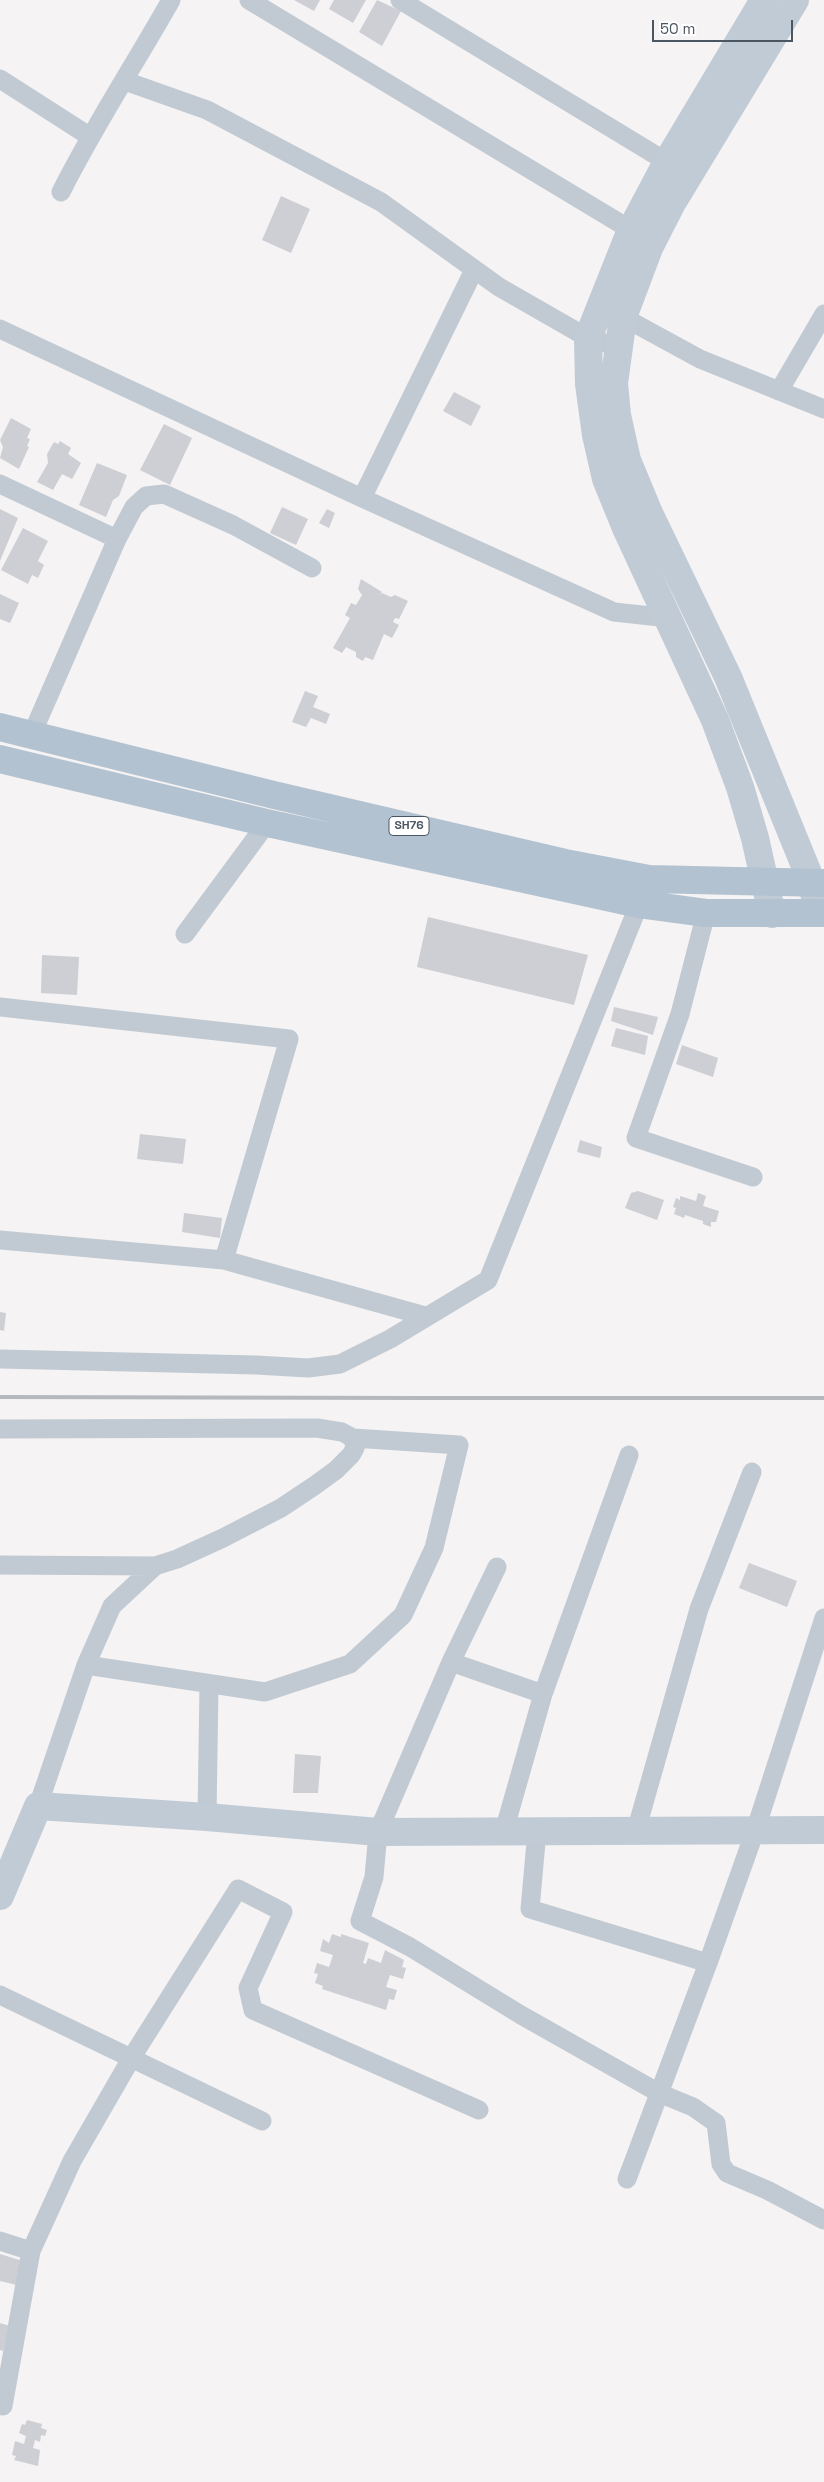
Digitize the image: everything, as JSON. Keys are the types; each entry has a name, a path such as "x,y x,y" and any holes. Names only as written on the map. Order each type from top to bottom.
{"main road":[{"path":"764,0 667,162 631,230 588,338 590,392 596,435 606,479 626,528 722,737 740,787 772,914"},
{"path":"795,0 668,210 649,248 623,317 614,383 617,414 627,460 649,513 728,677 818,883 821,912"},
{"name":"SH76","path":"0,726 274,795 565,863 649,879 818,883"},
{"name":"SH76","path":"0,759 267,823 639,904 706,913 772,914 821,912"},
{"path":"0,1896 5,1868 38,1806 207,1817 378,1832 824,1830"}],"street":[{"path":"61,192 89,136 125,81 171,0"},
{"path":"249,0 631,230"},
{"path":"400,0 667,162"},
{"path":"0,79 89,136"},
{"path":"125,81 207,110 381,202 499,287 588,338 618,347"},
{"path":"362,498 474,270"},
{"path":"779,391 824,314"},
{"path":"623,317 700,360 824,409"},
{"path":"0,329 362,498 614,612 668,618"},
{"path":"0,484 117,540"},
{"path":"32,734 117,540 134,507 146,496 164,494 233,525 312,568"},
{"path":"185,934 267,823"},
{"path":"0,1359 308,1368 340,1364 390,1339 425,1316 488,1280 639,904"},
{"path":"706,913 680,1014 636,1138 753,1177"},
{"path":"0,1007 289,1039 224,1260"},
{"path":"0,1240 224,1260 425,1316"},
{"path":"0,1428 317,1428 342,1432 353,1438 459,1445 434,1548 403,1615 350,1664 265,1692 86,1665"},
{"path":"38,1806 86,1665 112,1606 155,1566 215,1541 281,1508 336,1470 351,1455 354,1448 353,1438"},
{"path":"504,1832 543,1694 629,1455"},
{"path":"636,1831 699,1609 752,1472"},
{"path":"0,1564 155,1566"},
{"path":"497,1567 451,1662 378,1832 374,1878 360,1921 410,1946 521,2015 659,2093 694,2107 716,2123 722,2164 727,2173 767,2190 824,2220"},
{"path":"626,2179 708,1963 755,1831 824,1618"},
{"path":"451,1662 543,1694"},
{"path":"207,1817 209,1684"},
{"path":"537,1832 530,1909 708,1963"},
{"path":"2,2406 31,2251 72,2161 132,2057 238,1889 283,1912 248,1988 254,2010 479,2110"},
{"path":"0,1995 262,2121"},
{"path":"0,2241 31,2251"}],"building":[{"path":"294,0 320,0 314,11"},
{"path":"334,0 366,0 353,23 329,9"},
{"path":"377,0 401,11 382,46 359,32"},
{"path":"281,196 310,209 291,253 262,240"},
{"path":"454,392 481,406 471,426 443,411"},
{"path":"11,418 31,429 27,438 30,439 27,446 29,447 19,469 0,458 3,447 0,440"},
{"path":"164,424 192,438 170,485 140,470"},
{"path":"60,441 71,448 68,454 81,463 72,479 62,474 53,490 37,482 48,463 47,454 54,442 58,444"},
{"path":"97,463 127,475 119,496 113,500 106,517 79,505"},
{"path":"282,507 308,519 296,545 270,533"},
{"path":"0,509 18,518 0,561"},
{"path":"327,509 335,513 329,528 319,523"},
{"path":"23,528 48,541 38,561 44,565 38,578 32,575 28,584 1,570"},
{"path":"361,579 382,592 379,596 382,593 391,597 395,595 408,601 399,619 395,618 393,622 399,625 392,638 384,634 373,660 365,657 363,661 356,657 356,652 346,647 342,653 333,648 350,618 345,615 351,603 356,605 362,595 358,589"},
{"path":"0,594 19,603 10,623 0,619"},
{"path":"305,691 318,696 313,707 330,714 326,724 311,718 306,727 292,722"},
{"path":"428,917 588,955 574,1005 417,967"},
{"path":"42,955 79,957 77,995 41,993"},
{"path":"614,1007 658,1017 653,1035 611,1021"},
{"path":"616,1028 648,1036 645,1055 611,1046"},
{"path":"682,1045 718,1058 713,1077 676,1064"},
{"path":"140,1134 186,1139 183,1164 137,1159"},
{"path":"580,1140 602,1147 600,1158 577,1152"},
{"path":"638,1191 664,1200 657,1220 625,1208 631,1193"},
{"path":"698,1193 706,1196 703,1206 719,1211 716,1222 711,1222 711,1227 703,1224 703,1221 685,1215 684,1218 674,1214 676,1208 673,1207 676,1198 680,1200 680,1196 696,1201"},
{"path":"184,1213 222,1218 220,1238 182,1232"},
{"path":"0,1312 6,1313 4,1331 0,1330"},
{"path":"749,1563 797,1581 787,1607 739,1588"},
{"path":"295,1754 321,1756 318,1793 293,1793"},
{"path":"332,1934 341,1937 341,1934 369,1943 363,1963 366,1964 368,1958 381,1963 385,1950 404,1960 402,1967 406,1968 403,1979 390,1975 386,1987 397,1990 394,2000 389,1999 386,2010 322,1989 323,1986 315,1983 318,1974 314,1973 317,1963 329,1967 333,1955 320,1951 323,1939 329,1943"},
{"path":"0,2254 26,2262 17,2285 0,2281"},
{"path":"0,2323 10,2326 3,2351 0,2350"},
{"path":"27,2420 42,2424 41,2428 47,2430 45,2436 41,2435 40,2442 35,2440 33,2448 40,2450 38,2466 14,2460 16,2456 12,2455 15,2441 24,2444 26,2436 19,2433 22,2424 25,2425"}],"railway":[{"path":"0,1397 824,1398"}]}
